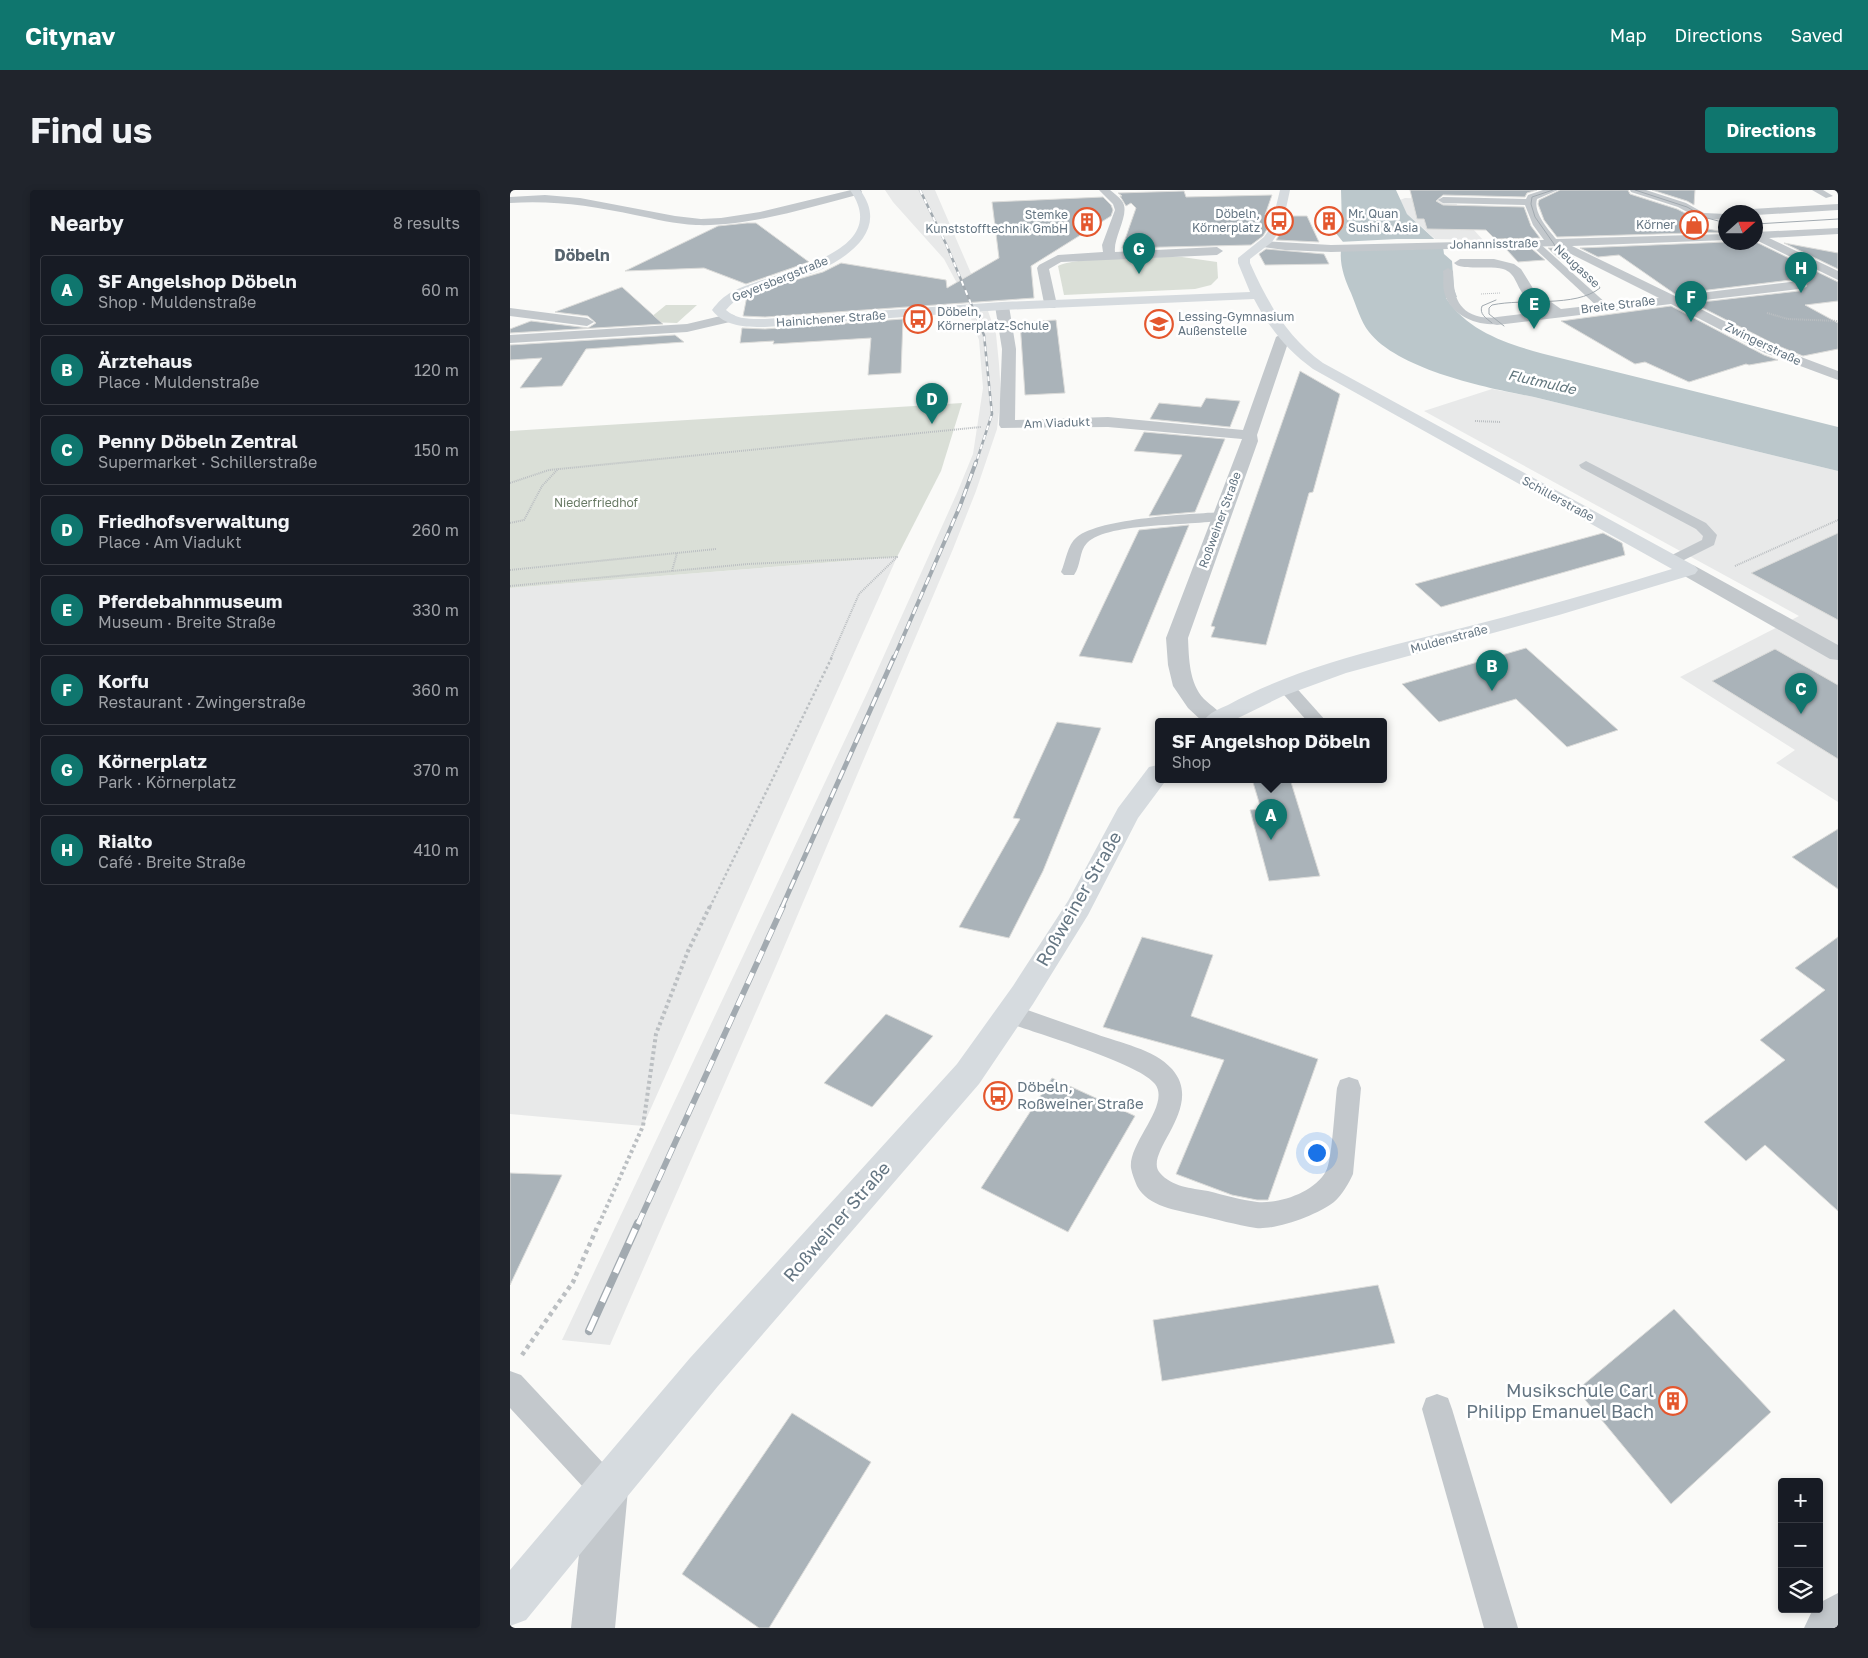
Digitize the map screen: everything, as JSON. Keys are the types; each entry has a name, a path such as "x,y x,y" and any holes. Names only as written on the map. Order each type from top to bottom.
{"main road":[{"path":"1258,247 1275,231 1285,190"},
{"name":"Geyersbergstraße","path":"729,318 719,310 732,297 825,263 851,244 863,230 867,220 865,205 856,191"},
{"name":"Schillerstraße","path":"1258,247 1244,258 1244,263 1283,337 1302,356 1688,570"},
{"name":"Hainichener Straße","path":"729,318 752,323 774,323 1002,306 1260,295"},
{"name":"Muldenstraße","path":"1221,718 1253,700 1286,687 1384,656 1529,618 1688,570"},
{"name":"Roßweiner Straße","path":"510,1604 704,1372 968,1074 1010,1014 1078,908 1127,814 1155,777"}],"street":[{"path":"1104,190 1118,203 1120,210 1108,245 1109,255"},
{"path":"1553,190 1532,197 1530,205 1539,226 1554,244"},
{"path":"1635,190 1687,207 1702,216 1718,216"},
{"path":"510,200 539,197 561,199 683,221 702,222 755,216 856,191"},
{"path":"1443,200 1531,202"},
{"path":"1763,211 1838,208"},
{"path":"1763,225 1838,220"},
{"path":"1763,236 1838,231"},
{"name":"Johannisstraße","path":"1258,247 1554,244 1718,237"},
{"path":"1763,239 1837,276"},
{"name":"Zwingerstraße","path":"1554,244 1578,252 1770,350 1838,376"},
{"path":"1050,305 1043,268 1049,262 1071,257 1216,251"},
{"path":"1460,263 1494,263 1510,267 1517,272 1529,292 1557,313"},
{"name":"Breite Straße","path":"1497,321 1798,285"},
{"name":"Am Viadukt","path":"1002,306 1009,349 1007,425 1108,422 1249,435"},
{"name":"Hainichener Straße","path":"510,312 590,322 614,332"},
{"name":"Hainichener Straße","path":"510,339 687,328 729,318"},
{"name":"Roßweiner Straße","path":"1212,718 1197,707 1184,688 1178,662 1177,638 1250,441 1249,435 1283,337"},
{"name":"Schillerstraße","path":"1688,570 1838,654"},
{"path":"593,1628 607,1490"},
{"path":"1826,1628 1838,1615"}],"lane":[{"path":"1816,190 1829,196"},
{"name":"Neugasse","path":"1534,243 1604,307"},
{"path":"1448,271 1450,297 1464,314 1474,320 1497,321"},
{"path":"1586,465 1701,526 1710,535 1709,542 1688,570"},
{"path":"1069,572 1080,541 1087,535 1132,525 1222,516"},
{"path":"1286,687 1314,718"},
{"path":"1010,1014 1140,1060 1155,1069 1164,1077 1171,1092 1170,1105 1145,1155 1144,1168 1148,1180 1166,1195 1256,1215 1276,1214 1310,1202 1326,1192 1340,1174 1349,1088"},
{"path":"510,1386 607,1490"},
{"path":"1437,1409 1501,1628"}],"path":[{"path":"510,483 549,470 1007,425"},
{"path":"510,523 524,520 540,488 547,478 558,469"},
{"path":"1688,570 1838,520"},
{"path":"510,570 716,549"},
{"path":"672,571 677,553"},
{"path":"510,586 809,560 897,557 859,594 836,647 688,951 656,1034 643,1126 573,1282 522,1355"}],"shaded area":[{"path":"885,190 935,190 983,301 967,302 944,259 893,202"},
{"path":"1405,198 1443,199 1444,203 1457,204 1455,209 1483,240 1435,239 1407,214 1400,200"},
{"path":"988,311 996,334 999,364 1001,395 997,429 976,491 953,549 773,973 610,1345 562,1340 868,691 957,493 973,454 983,388 979,340 969,313"},
{"path":"1492,389 1534,397 1838,471 1838,802 1776,763 1795,750 1680,677 1799,616 1424,411"},
{"path":"897,557 643,1126 510,1114 510,588"}],"green space":[{"path":"1182,257 1217,262 1218,278 1211,285 1195,289 1064,295 1058,266 1098,259"},
{"path":"666,305 697,305 677,323 645,322"},
{"name":"Niederfriedhof","path":"962,403 941,471 897,557 510,588 510,431"}],"water":[{"name":"Flutmulde","path":"1341,190 1396,190 1407,214 1443,247 1444,254 1452,261 1454,289 1457,297 1446,298 1468,322 1482,331 1512,344 1544,354 1838,427 1838,471 1469,382 1422,367 1401,357 1383,345 1366,328 1346,281 1341,261 1343,242 1335,232 1342,226"}],"pier":[{"path":"1439,239 1445,246 1405,250 1344,249 1339,242"}],"building":[{"path":"1410,190 1537,190 1527,193 1525,197 1443,195 1436,201 1443,205 1524,207 1531,226 1540,238 1495,239 1486,230 1427,229 1424,219 1417,219"},
{"path":"1560,190 1628,190 1630,194 1677,209 1693,217 1692,226 1718,232 1557,237 1544,220 1538,204 1539,200"},
{"path":"1652,190 1695,190 1694,205 1687,201"},
{"path":"1184,191 1186,197 1272,195 1265,215 1272,215 1269,226 1263,236 1251,245 1122,248 1136,208 1131,203 1126,206 1120,196 1122,196 1118,193"},
{"path":"1103,197 1111,205 1113,210 1111,216 1031,266 1034,298 765,317 743,316 747,296 823,272 841,263 946,280 947,288 999,258 992,202"},
{"path":"1286,216 1307,216 1319,242 1276,240 1284,228"},
{"path":"756,223 809,262 746,284 704,268 625,271 718,226"},
{"path":"1718,242 1718,250 1763,250 1763,245 1838,282 1838,301 1805,305 1838,323 1838,349 1803,356 1776,345 1693,303 1799,291 1807,286 1803,280 1675,294 1619,255 1598,257 1580,248"},
{"path":"1784,243 1838,253 1838,269"},
{"path":"1548,248 1559,248 1560,251 1575,258 1560,259"},
{"path":"1266,249 1324,254 1329,264 1265,265 1259,254"},
{"path":"1506,249 1532,249 1545,260 1518,262"},
{"path":"622,287 663,324 510,333 510,329 531,321 588,328 596,323 588,316 555,312"},
{"path":"1671,306 1764,355 1778,360 1746,364 1689,382 1645,362 1635,364 1561,321"},
{"path":"903,319 901,373 868,375 871,338 773,344 774,341 740,343 742,328 765,329"},
{"path":"1056,320 1065,393 1025,395 1020,322"},
{"path":"675,335 684,342 586,349 562,386 520,388 542,358 510,360 510,345"},
{"path":"1300,371 1340,394 1313,492 1309,493 1266,645 1211,637 1215,627 1211,626"},
{"path":"1206,398 1240,401 1230,427 1150,419 1159,403 1201,407"},
{"path":"1144,432 1225,439 1195,512 1149,516 1182,455 1134,451"},
{"path":"1189,525 1132,663 1079,656 1139,530"},
{"path":"1603,533 1622,543 1625,555 1441,607 1415,584"},
{"path":"1838,533 1838,620 1751,573"},
{"path":"1526,648 1618,730 1567,747 1516,699 1439,722 1402,684"},
{"path":"1775,649 1838,685 1838,759 1712,681"},
{"path":"1057,722 1101,728 1043,871 1009,938 959,927 1020,819 1013,818"},
{"path":"1253,783 1291,783 1320,876 1269,881 1250,810 1261,809"},
{"path":"1838,829 1838,889 1792,857"},
{"path":"1142,937 1213,955 1191,1016 1318,1059 1268,1200 1257,1200 1232,1195 1176,1174 1224,1060 1103,1027"},
{"path":"1838,937 1838,1211 1765,1145 1746,1161 1704,1122 1785,1060 1760,1040 1825,990 1795,968"},
{"path":"886,1014 933,1036 872,1107 824,1083"},
{"path":"1052,1078 1135,1116 1068,1232 981,1188"},
{"path":"510,1173 562,1175 510,1285"},
{"path":"1378,1285 1395,1343 1162,1381 1153,1320"},
{"name":"Musikschule Carl Philipp Emanuel Bach","path":"1674,1309 1771,1412 1671,1504 1577,1390"},
{"path":"792,1413 871,1462 769,1628 759,1628 682,1574"}],"tram line":[{"path":"1504,326 1489,314 1489,308 1492,305 1577,298 1600,288 1594,277 1569,264 1558,254 1554,244 1535,217 1531,204 1532,197 1553,190"},
{"path":"1635,190 1687,207 1707,218 1718,221"},
{"path":"1763,224 1838,219"},
{"path":"1492,323 1484,316 1481,309 1482,306 1496,300"}],"railway":[{"path":"920,190 947,246 984,335 992,414 976,463"},
{"path":"894,658 960,506 976,462"},
{"path":"782,907 894,657"},
{"path":"638,1224 783,906"},
{"path":"589,1331 638,1223"}],"place":[{"name":"Döbeln, Körnerplatz","path":"1279,221"},
{"name":"Mr. Quan Sushi & Asia","path":"1329,221"},
{"name":"Stemke Kunststofftechnik GmbH","path":"1087,222"},
{"name":"Körner","path":"1694,225"},
{"name":"Körnerplatz","path":"1139,274"},
{"name":"Rialto","path":"1801,293"},
{"name":"Döbeln, Körnerplatz-Schule","path":"918,319"},
{"name":"Korfu","path":"1691,322"},
{"name":"Lessing-Gymnasium Außenstelle","path":"1159,324"},
{"name":"Pferdebahnmuseum","path":"1534,329"},
{"name":"Friedhofsverwaltung","path":"932,424"},
{"name":"Ärztehaus","path":"1492,691"},
{"name":"Penny Döbeln Zentral","path":"1801,714"},
{"name":"SF Angelshop Döbeln","path":"1271,840"},
{"name":"Döbeln, Roßweiner Straße","path":"998,1096"},
{"name":"Musikschule Carl Philipp Emanuel Bach","path":"1673,1401"}],"district":[{"name":"Döbeln","path":"582,255"}]}
